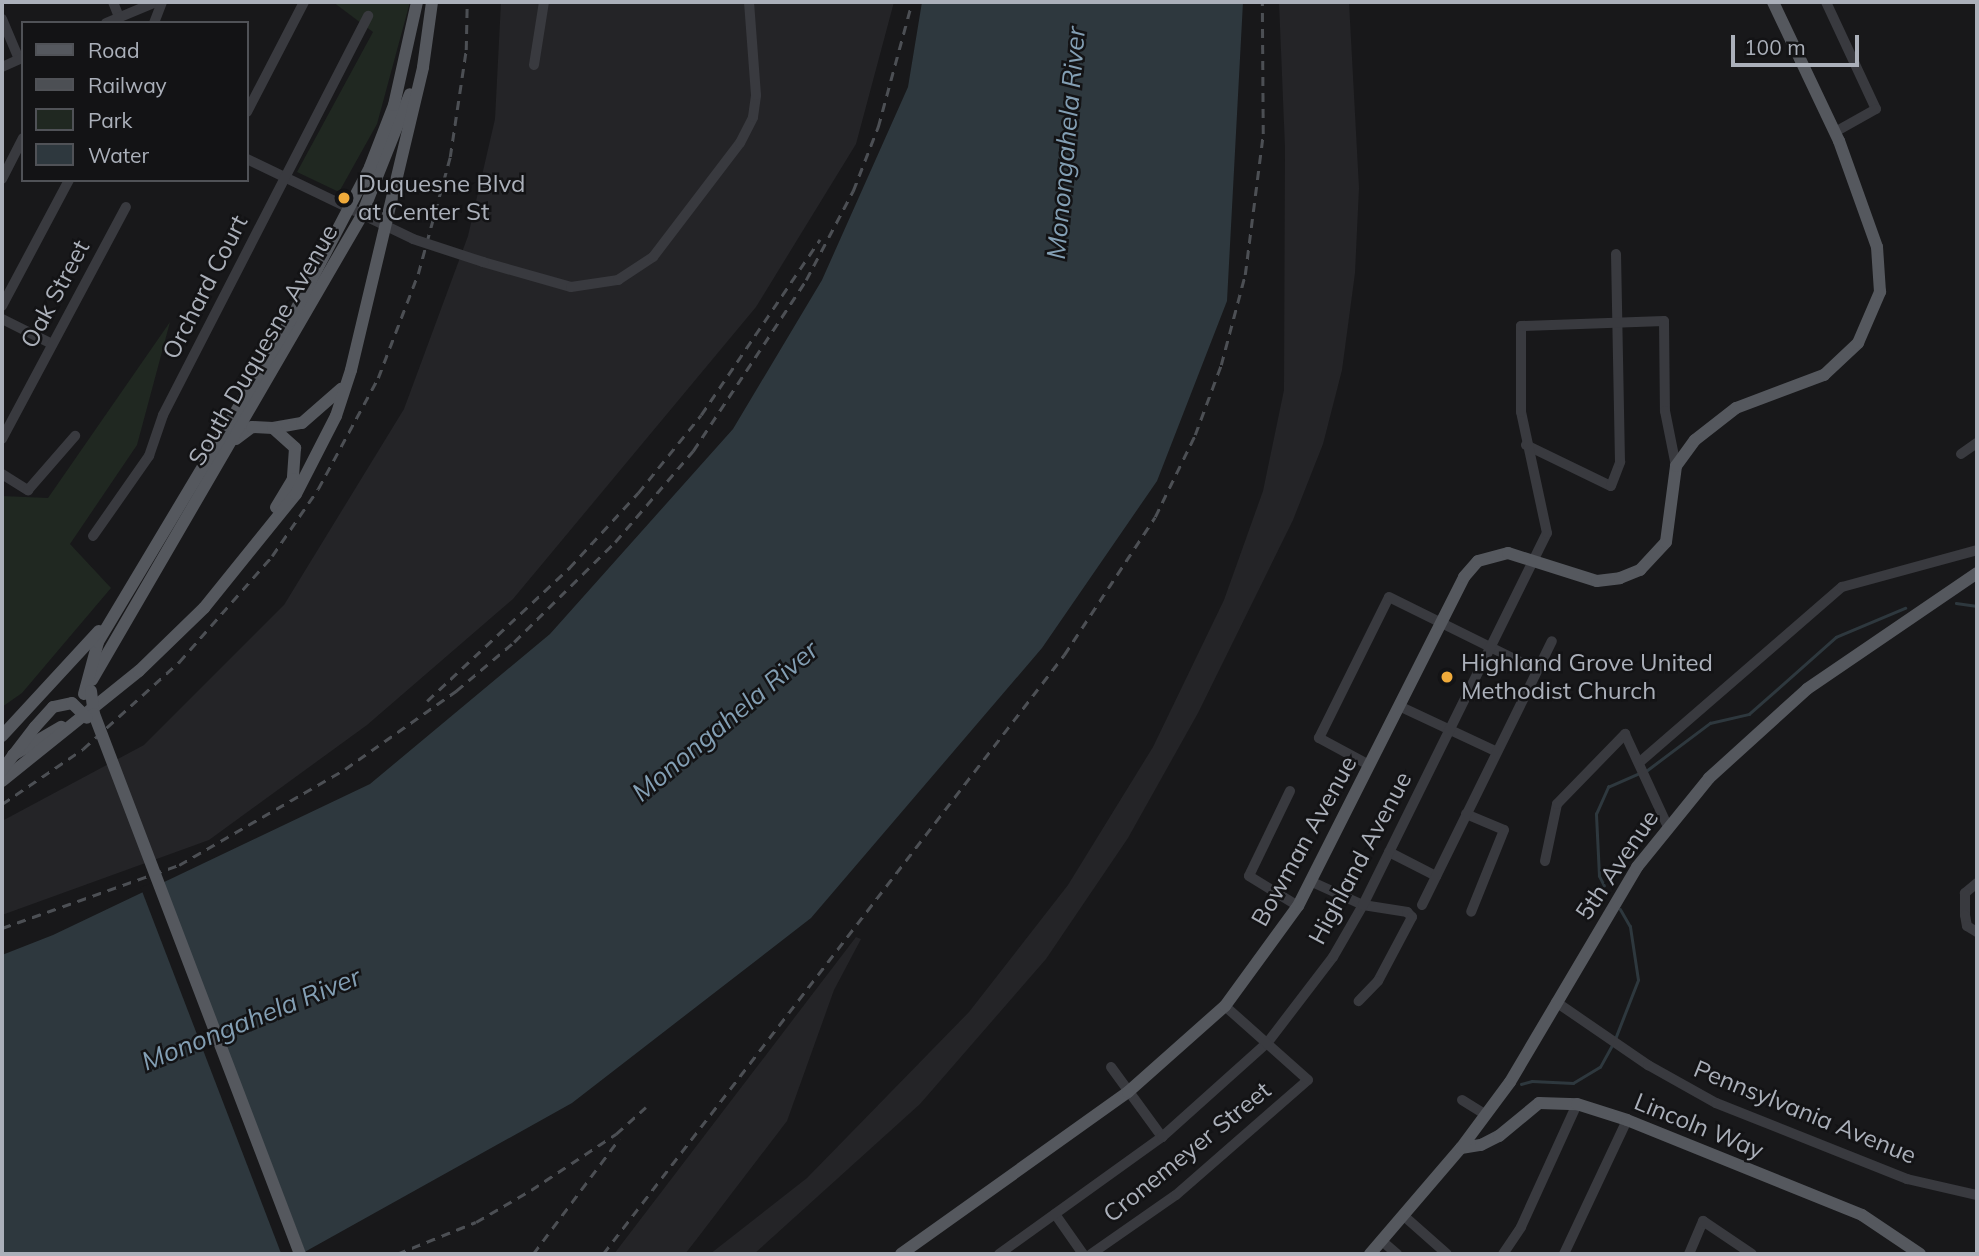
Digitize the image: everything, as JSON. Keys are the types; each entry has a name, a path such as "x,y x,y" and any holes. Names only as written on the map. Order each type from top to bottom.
{"main road":[{"name":"South Duquesne Avenue","path":"117,609 290,321 349,209 394,105 417,2"},
{"name":"South Duquesne Avenue","path":"87,692 100,660 228,447 361,217 409,96 431,2"},
{"path":"2,781 139,671 254,551 296,494 318,454 351,370 423,67 431,2"},
{"path":"1676,466 1713,424 1736,408 1824,375 1843,362 1876,309 1877,247 1835,132 1773,2"},
{"path":"228,447 252,427 273,428 302,423 336,397 351,370"},
{"path":"2,762 58,729 139,662 251,542 283,498 297,464 295,448 273,428"},
{"name":"Bowman Avenue","path":"901,1254 1128,1092 1225,1006 1298,906 1464,578 1478,561 1499,553 1536,561 1585,579 1609,580 1640,570 1666,542 1676,466"},
{"name":"5th Avenue","path":"1370,1254 1486,1115 1615,900 1667,825 1773,716 1977,573"},
{"path":"117,609 91,658 87,718 292,1254"},
{"path":"2,736 49,690 117,609"},
{"path":"87,692 300,1254"},
{"path":"2,769 52,707 72,703 87,718"},
{"name":"Lincoln Way","path":"1461,1148 1481,1145 1499,1136 1539,1103 1577,1104 1628,1120 1862,1216 1920,1254"}],"street":[{"path":"113,2 119,17"},
{"path":"110,21 156,2"},
{"path":"155,21 162,2"},
{"path":"248,110 304,2"},
{"path":"534,65 544,2"},
{"path":"248,160 384,228 549,284 584,286 618,280 653,257 740,143 752,117 756,95 749,2"},
{"path":"1826,2 1876,109 1835,132"},
{"name":"Orchard Court","path":"93,536 149,456 163,415 369,16"},
{"path":"2,19 21,59 2,67"},
{"path":"2,179 21,142"},
{"path":"2,306 68,182"},
{"name":"Oak Street","path":"2,439 126,206"},
{"path":"1526,445 1611,486 1620,462 1616,254"},
{"path":"2,319 52,344"},
{"path":"1616,323 1664,321 1665,411 1676,466"},
{"name":"Highland Avenue","path":"999,1254 1162,1137 1268,1042 1333,957 1363,905 1536,561 1547,533 1526,445 1519,375 1521,326 1616,323"},
{"path":"2,474 28,490 75,436"},
{"path":"1961,454 1977,443"},
{"path":"1641,763 1842,587 1977,550"},
{"path":"1369,765 1320,738 1389,597 1537,670"},
{"path":"1422,905 1552,641"},
{"path":"1399,706 1497,752"},
{"path":"1545,861 1556,804 1625,734 1641,763 1667,825"},
{"path":"1290,791 1249,876 1298,906"},
{"path":"1466,814 1504,830 1471,912"},
{"path":"1389,852 1436,876"},
{"path":"1310,881 1363,905 1407,912 1412,918 1378,981 1359,1001"},
{"path":"1977,883 1965,893 1967,926 1977,932"},
{"name":"Pennsylvania Avenue","path":"1556,1002 1618,1044 1716,1103 1908,1179 1977,1195"},
{"path":"1225,1006 1268,1042"},
{"name":"Cronemeyer Street","path":"1091,1254 1176,1195 1308,1080 1268,1042"},
{"path":"1111,1067 1162,1137"},
{"path":"1462,1100 1486,1115"},
{"path":"1503,1254 1521,1227 1577,1104"},
{"path":"1564,1254 1628,1120"},
{"path":"1055,1214 1083,1254"},
{"path":"1404,1216 1445,1254"},
{"path":"1689,1254 1703,1221 1752,1254"},
{"path":"1382,1241 1397,1254"}],"shaded area":[{"path":"501,2 894,2 856,144 756,307 513,599 367,725 209,840 2,915 2,821 144,745 284,605 404,409 468,236 495,119"},
{"path":"1279,2 1349,2 1359,188 1355,273 1342,370 1323,444 1293,520 1198,713 1128,838 1046,959 920,1104 754,1254 710,1254 807,1178 969,1012 1068,885 1153,747 1224,600 1263,491 1284,390 1285,148"},
{"path":"856,937 861,939 834,990 787,1121 685,1254 614,1254"}],"green space":[{"path":"333,2 410,2 377,124 339,192 297,172 373,32"},
{"path":"170,322 137,445 70,544 111,588 22,693 2,707 2,496 48,498"}],"water":[{"name":"Monongahela River","path":"922,2 1243,2 1227,301 1157,481 1042,648 811,918 572,1103 301,1254 2,1254 2,955 53,935 370,784 550,634 733,429 822,280 908,87"}],"pier":[{"path":"162,879 306,1254 281,1254 141,887"}],"waterway":[{"path":"1956,603 1977,606"},
{"path":"1646,771 1710,723 1749,714 1836,637 1905,608"},
{"path":"1604,886 1599,876 1596,814 1608,787 1640,773"},
{"path":"1615,1039 1638,980 1630,927 1620,910"},
{"path":"1521,1084 1532,1081 1573,1083 1600,1067 1612,1045"}],"railway":[{"path":"2,804 83,749 179,662 272,556 318,489 378,378 418,274 450,157 466,50 467,2"},
{"path":"2,928 179,865 345,769 456,691 514,642 615,542 693,451 806,280 853,191 878,127 912,2"},
{"path":"603,1254 1064,655 1155,517 1195,435 1221,365 1245,275 1263,134 1262,2"},
{"path":"427,701 569,568 638,493 701,415 820,239"},
{"path":"397,1254 476,1222 531,1190 616,1134 646,1107"},
{"path":"533,1254 619,1139"}],"place":[{"name":"Duquesne Blvd at Center St","path":"344,198"},
{"name":"Highland Grove United Methodist Church","path":"1447,677"}]}
